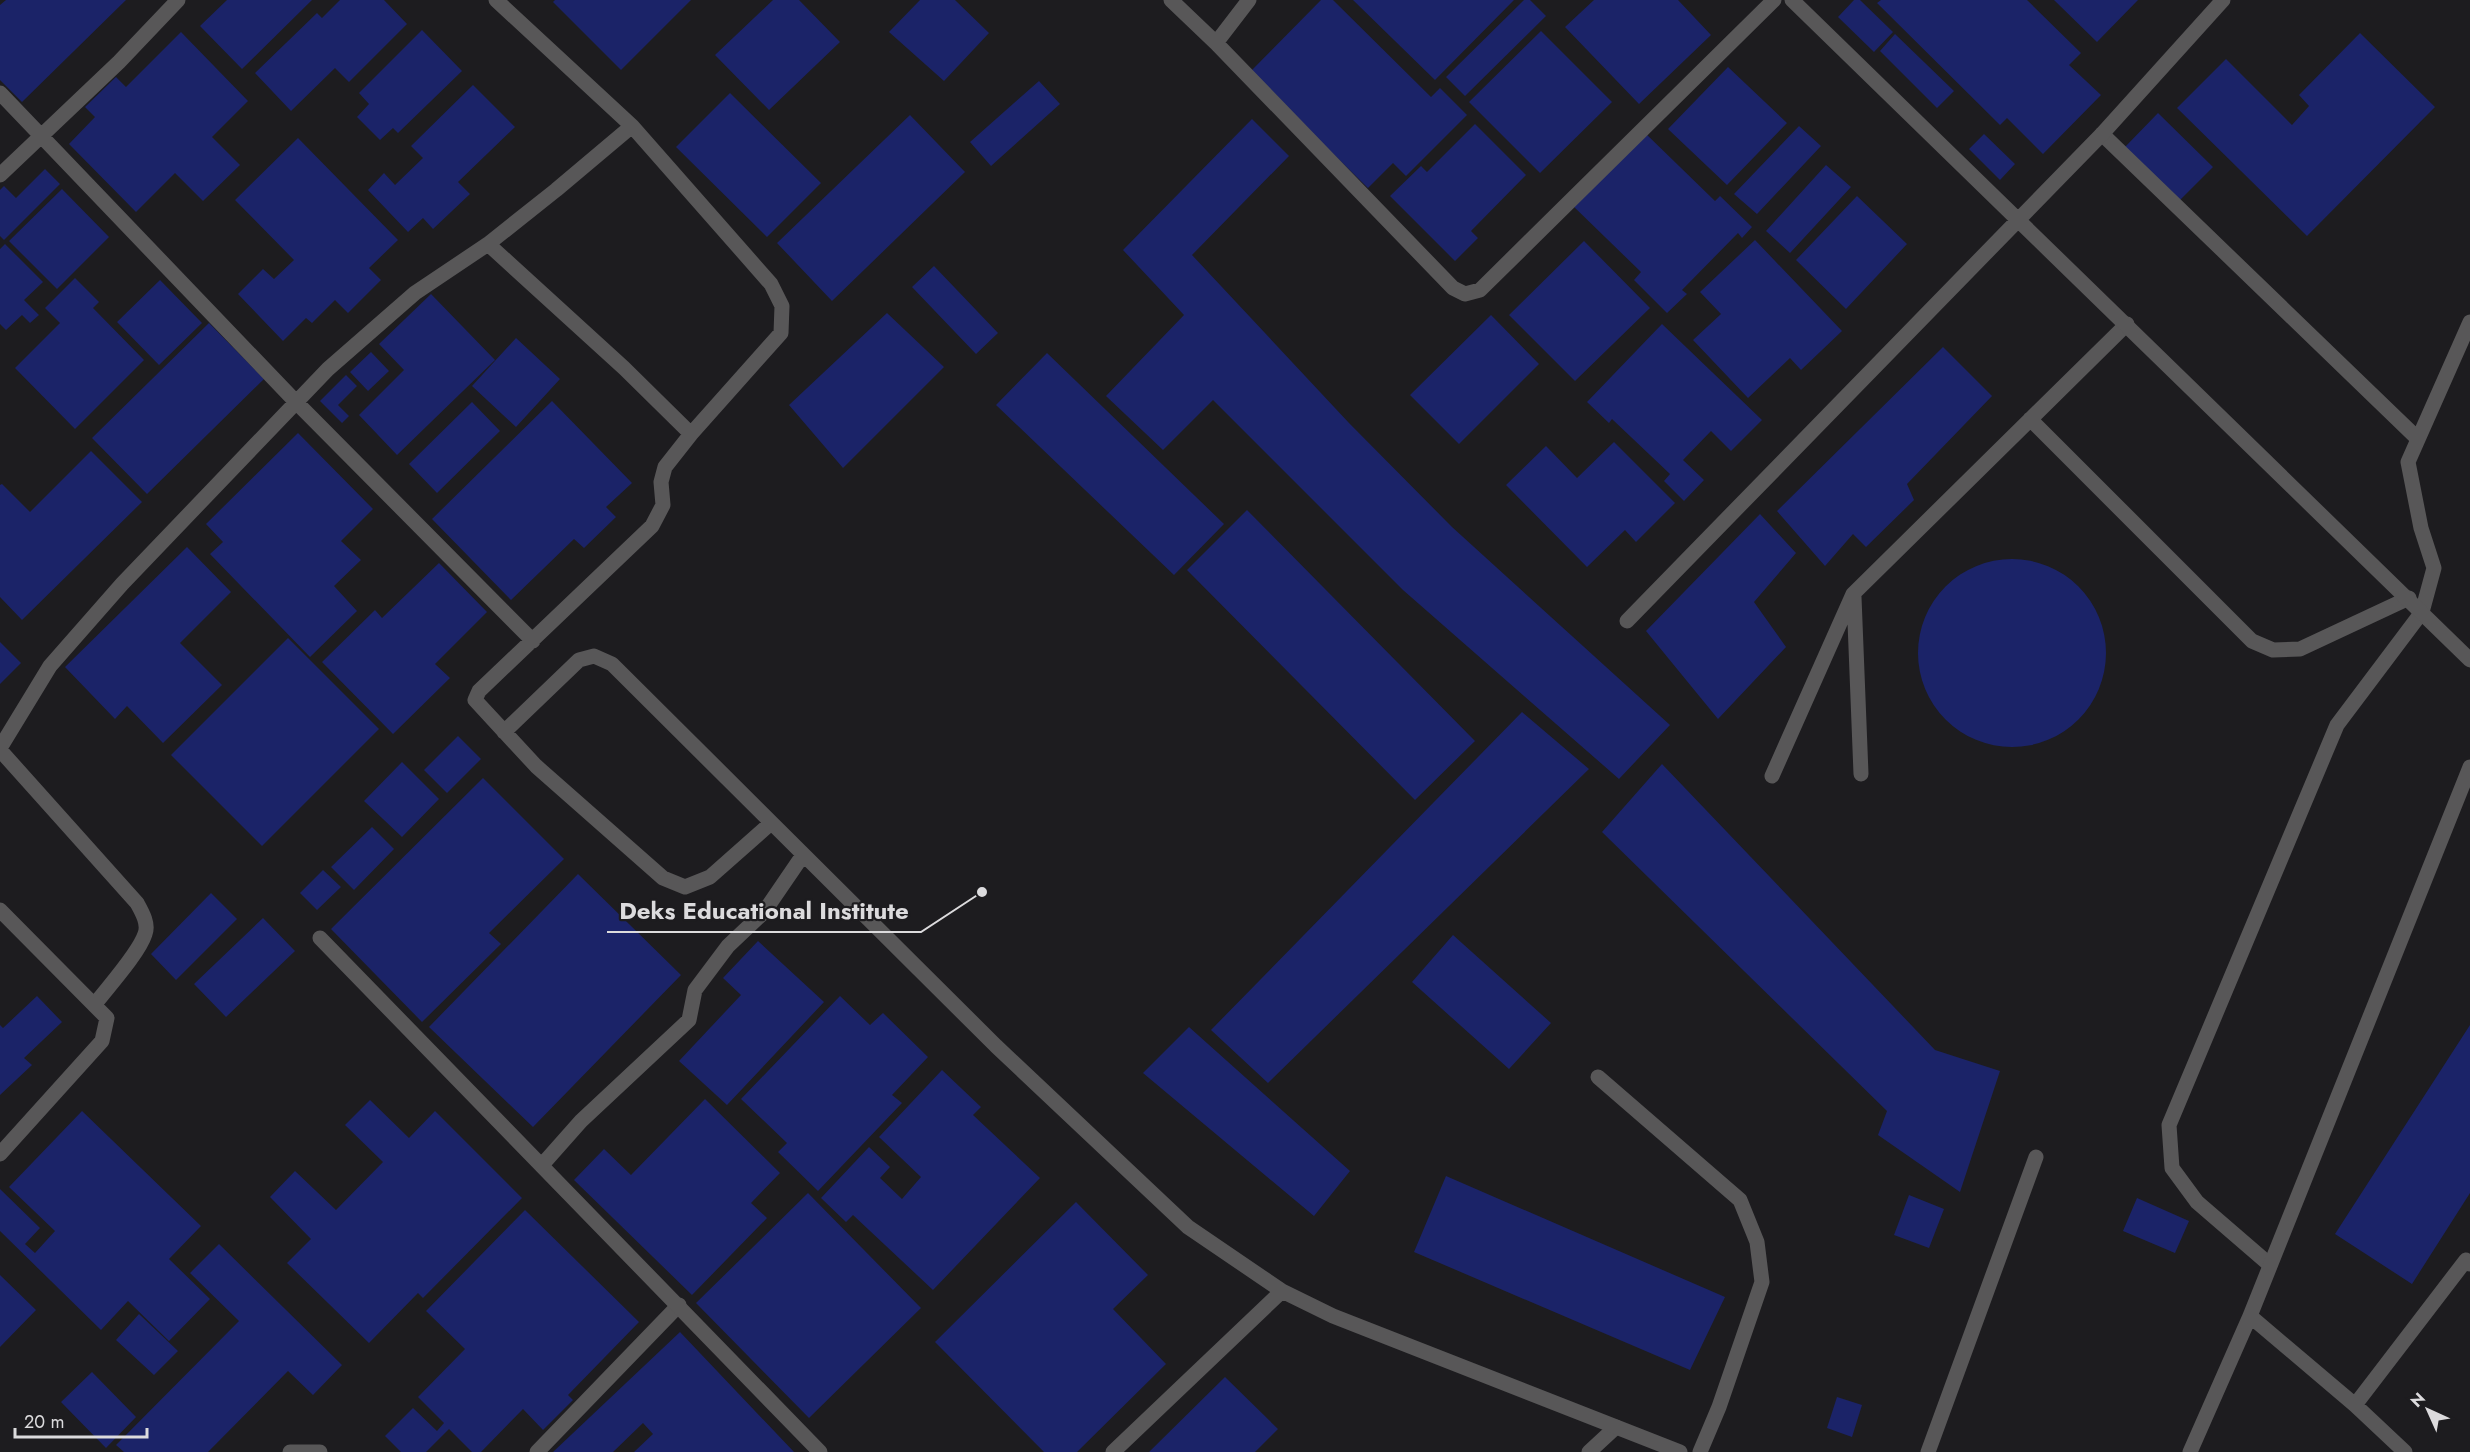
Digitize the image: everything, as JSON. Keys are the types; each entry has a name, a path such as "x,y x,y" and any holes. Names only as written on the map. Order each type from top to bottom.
{"street":[{"path":"0,175 119,62 178,0"},
{"path":"496,0 632,126 771,284 782,306 781,333 691,434 665,467 661,483 663,505 652,526 479,691 475,700 536,766 663,878 685,887 710,877 771,823"},
{"path":"1171,0 1216,43 1453,288 1464,294 1480,290 1774,0"},
{"path":"1216,43 1249,0"},
{"path":"1792,0 2409,598 2470,660"},
{"path":"1627,621 2102,134 2223,0"},
{"path":"0,93 295,401 533,641"},
{"path":"95,1004 126,966 146,933 145,918 137,903 0,749 50,666 122,584 327,369 415,293 488,244 632,126"},
{"path":"2102,134 2418,439"},
{"path":"488,244 624,368 691,434"},
{"path":"2270,1265 2197,1202 2172,1168 2169,1125 2337,725 2422,612 2434,568 2421,528 2408,462 2470,322"},
{"path":"1772,776 1853,594 2127,324"},
{"path":"2030,419 2252,641 2273,650 2300,649 2409,598"},
{"path":"1853,594 1861,774"},
{"path":"504,732 579,660 594,656 612,664 996,1046 1188,1227 1282,1292 1333,1316 1680,1452"},
{"path":"2190,1452 2250,1316 2470,767"},
{"path":"542,1166 581,1121 689,1020 695,990 728,946 764,912 803,855"},
{"path":"0,910 107,1018 102,1041 0,1154"},
{"path":"320,938 820,1452"},
{"path":"1598,1077 1740,1200 1757,1242 1762,1282 1719,1407 1700,1452"},
{"path":"1928,1452 2036,1157"},
{"path":"2355,1405 2469,1260"},
{"path":"1113,1452 1282,1292"},
{"path":"537,1452 679,1305"},
{"path":"2250,1316 2355,1405 2405,1452"},
{"path":"1589,1452 1616,1427"},
{"path":"290,1452 320,1452"}],"building":[{"path":"6,0 126,0 22,102 0,80 0,5"},
{"path":"227,0 312,0 242,69 200,26"},
{"path":"340,0 384,0 407,24 349,82 335,68 291,111 255,73 317,13 322,18"},
{"path":"555,0 691,0 621,70 553,2"},
{"path":"773,0 799,0 840,42 769,110 715,55"},
{"path":"920,0 955,0 989,33 944,81 889,32"},
{"path":"1321,0 1333,0 1431,97 1440,88 1467,115 1406,176 1393,163 1368,188 1250,72"},
{"path":"1353,0 1514,0 1435,80"},
{"path":"1524,0 1530,0 1546,16 1465,96 1446,77"},
{"path":"1594,0 1678,0 1711,35 1639,104 1565,27"},
{"path":"1854,0 1860,0 1893,32 1874,52 1838,17"},
{"path":"1881,0 2027,0 2081,53 2069,65 2101,95 2043,154 2007,118 2000,125 1877,3"},
{"path":"2054,0 2138,0 2097,42"},
{"path":"422,30 462,71 398,133 393,128 380,140 357,117 369,104 359,93"},
{"path":"1541,31 1612,102 1540,173 1469,102"},
{"path":"181,32 248,101 212,137 240,165 203,201 175,173 136,212 69,144 95,117 85,107 116,77 126,87"},
{"path":"2360,33 2435,107 2307,236 2177,108 2226,59 2292,125 2309,106 2299,95"},
{"path":"1895,34 1954,91 1937,108 1880,51"},
{"path":"1728,67 1787,123 1727,185 1668,129"},
{"path":"1039,81 1060,104 991,166 970,142"},
{"path":"473,85 515,127 458,182 470,194 433,229 423,218 408,232 368,190 384,173 395,185 423,158 411,146"},
{"path":"730,93 821,183 767,237 676,147"},
{"path":"2158,113 2213,167 2179,201 2125,147"},
{"path":"910,115 965,172 832,301 777,243"},
{"path":"1252,119 1289,156 1192,255 1349,423 1452,527 1670,725 1619,779 1403,590 1213,400 1163,450 1106,396 1184,315 1123,250"},
{"path":"1475,124 1526,175 1471,231 1478,238 1455,261 1390,196 1421,166 1427,172"},
{"path":"1799,126 1821,146 1757,214 1734,194"},
{"path":"1643,131 1715,201 1720,196 1752,227 1742,238 1738,233 1682,290 1687,294 1667,313 1634,280 1641,272 1571,204"},
{"path":"1984,134 2015,164 2000,180 1969,149"},
{"path":"298,138 398,240 369,268 381,280 348,313 335,300 312,323 306,318 283,341 238,294 263,269 274,279 294,260 235,200"},
{"path":"1826,165 1851,187 1790,253 1766,231"},
{"path":"45,169 60,184 4,240 0,236 0,190 4,186 16,198"},
{"path":"62,189 109,237 57,289 9,241"},
{"path":"1857,196 1907,244 1846,309 1796,260"},
{"path":"1755,240 1842,331 1801,370 1790,358 1748,398 1693,340 1721,314 1700,292"},
{"path":"1584,241 1650,308 1575,381 1509,315"},
{"path":"5,244 43,282 24,300 39,315 30,323 22,315 6,330 0,324 0,249"},
{"path":"934,266 998,333 976,354 912,287"},
{"path":"75,278 99,302 93,308 144,360 75,429 15,368 60,323 45,308"},
{"path":"160,280 202,323 159,365 117,322"},
{"path":"431,294 495,360 397,455 359,415 404,370 379,344"},
{"path":"887,313 944,367 843,468 789,405"},
{"path":"1491,315 1539,364 1459,444 1410,395"},
{"path":"209,323 264,379 147,494 92,438"},
{"path":"1662,324 1762,420 1731,451 1711,431 1683,460 1704,480 1684,501 1664,481 1670,474 1612,419 1609,423 1587,402"},
{"path":"516,338 560,379 516,427 472,386"},
{"path":"1943,347 1992,396 1907,484 1914,500 1866,547 1853,534 1825,566 1777,511"},
{"path":"371,352 389,371 368,391 350,372"},
{"path":"1047,353 1224,524 1174,575 996,405"},
{"path":"346,375 357,386 338,405 349,416 342,423 320,401"},
{"path":"552,401 632,483 606,507 616,517 584,548 574,539 511,600 432,519"},
{"path":"472,402 500,431 437,493 409,464"},
{"path":"298,433 373,509 341,541 361,560 334,586 357,611 310,657 210,554 223,542 206,524"},
{"path":"1614,442 1675,503 1636,542 1625,530 1587,567 1506,485 1546,446 1577,478"},
{"path":"91,451 142,502 22,620 0,597 0,485 2,484 30,512"},
{"path":"1247,510 1475,741 1415,800 1187,570"},
{"path":"1760,514 1796,553 1754,602 1786,647 1718,719 1646,631"},
{"path":"187,547 231,592 180,643 222,685 163,743 127,706 115,719 65,667"},
{"path":"2012,559 2048,566 2064,575 2078,587 2090,601 2099,617 2106,653 2099,689 2090,705 2078,719 2064,731 2048,740 2012,747 1976,740 1960,731 1946,719 1934,705 1925,689 1918,653 1925,617 1934,601 1946,587 1960,575 1976,566"},
{"path":"439,563 487,612 435,664 450,678 393,734 322,662 375,610 382,618"},
{"path":"288,638 379,729 262,846 171,755"},
{"path":"0,642 21,663 0,684"},
{"path":"1522,712 1589,769 1268,1083 1211,1030"},
{"path":"458,736 481,759 447,793 424,770"},
{"path":"402,762 439,799 402,837 364,801"},
{"path":"1662,764 1935,1050 2000,1071 1960,1192 1878,1135 1887,1111 1602,832"},
{"path":"483,778 564,859 489,933 501,944 422,1022 331,929"},
{"path":"372,827 394,849 354,890 331,867"},
{"path":"323,870 341,887 317,910 300,893"},
{"path":"578,874 681,975 533,1127 429,1027"},
{"path":"211,893 237,919 176,980 151,954"},
{"path":"263,918 295,951 226,1017 194,984"},
{"path":"1453,935 1551,1023 1509,1069 1412,982"},
{"path":"758,941 824,1002 727,1105 679,1061 741,995 723,978"},
{"path":"37,996 62,1022 24,1058 32,1065 0,1095 0,1025 3,1028"},
{"path":"840,996 870,1025 883,1013 928,1057 892,1095 902,1103 818,1191 778,1152 787,1143 741,1099"},
{"path":"2470,1025 2470,1193 2412,1284 2335,1234"},
{"path":"1189,1027 1350,1171 1314,1216 1143,1073"},
{"path":"942,1070 981,1107 973,1115 1040,1178 933,1290 853,1215 846,1222 821,1198 869,1147 890,1167 880,1178 902,1199 921,1177 879,1137"},
{"path":"705,1099 780,1173 751,1203 767,1218 692,1295 574,1180 604,1149 631,1175"},
{"path":"370,1100 409,1138 435,1111 522,1198 423,1298 418,1293 369,1343 287,1263 311,1239 270,1197 295,1171 336,1210 383,1162 345,1125"},
{"path":"82,1111 201,1226 169,1259 210,1299 169,1341 128,1301 101,1330 0,1231 0,1189 40,1228 25,1244 35,1253 55,1231 9,1187"},
{"path":"1446,1176 1725,1297 1690,1370 1414,1252"},
{"path":"808,1193 921,1308 809,1418 696,1303"},
{"path":"1909,1195 1944,1209 1929,1248 1894,1235"},
{"path":"2137,1198 2189,1221 2175,1253 2123,1231"},
{"path":"1076,1202 1148,1275 1113,1309 1166,1364 1077,1452 1044,1452 935,1342"},
{"path":"525,1210 639,1322 568,1395 573,1400 543,1430 523,1409 481,1452 472,1452 449,1429 426,1452 401,1452 385,1436 413,1408 437,1431 444,1423 418,1397 465,1349 426,1311"},
{"path":"219,1244 342,1365 313,1395 288,1371 208,1452 124,1452 116,1445 239,1321 190,1273"},
{"path":"0,1275 36,1310 0,1347"},
{"path":"139,1314 178,1351 154,1375 116,1340"},
{"path":"680,1332 794,1452 634,1452 653,1434 643,1423 613,1452 553,1452"},
{"path":"92,1372 136,1417 106,1448 61,1402"},
{"path":"1225,1377 1278,1429 1255,1452 1149,1452"},
{"path":"1837,1397 1862,1405 1852,1437 1827,1428"}],"place":[{"name":"Deks Educational Institute","path":"982,892"}]}
